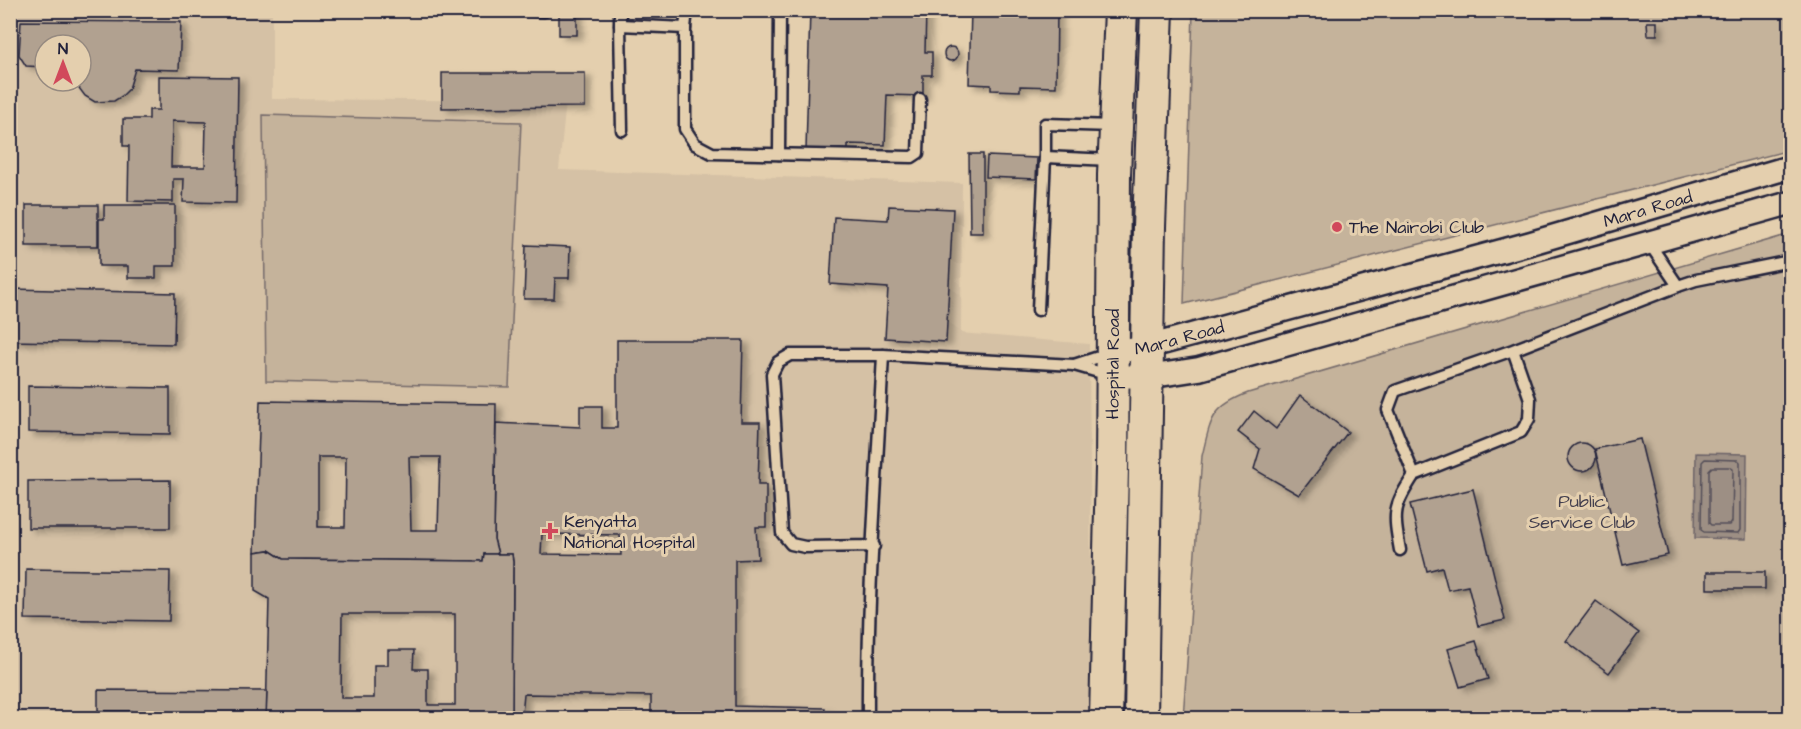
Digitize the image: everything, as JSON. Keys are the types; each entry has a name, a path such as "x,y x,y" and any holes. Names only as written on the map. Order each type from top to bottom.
{"street":[{"name":"Hospital Road","path":"1106,718 1115,160 1121,10"},
{"name":"Hospital Road","path":"1141,718 1147,362 1157,10"},
{"name":"Mara Road","path":"1112,364 1147,362 1531,243 1791,167"},
{"name":"Mara Road","path":"1112,364 1147,362 1198,369 1791,203"}],"lane":[{"path":"518,10 544,12"},
{"path":"620,10 622,130"},
{"path":"687,10 685,129 695,144 712,153 912,157 918,153 920,99"},
{"path":"779,154 780,10"},
{"path":"620,25 685,28"},
{"path":"1038,309 1045,124 1116,126"},
{"path":"1045,157 1115,160"},
{"path":"1648,242 1678,286"},
{"path":"1414,475 1388,410 1395,391 1513,350 1696,280 1791,261"},
{"path":"1400,550 1394,518 1399,500 1414,475 1521,432 1529,419 1530,399 1513,350"},
{"path":"874,546 805,547 791,544 782,533 772,374 778,362 790,355 883,355 1074,365"},
{"path":"868,718 867,673 883,355"},
{"name":"Mara Road","path":"1074,365 1112,364"},
{"name":"Mara Road","path":"1074,365 1112,364"}],"shaded area":[{"name":"Kenyatta National Hospital","path":"10,11 272,11 272,99 566,101 559,170 962,183 961,333 1089,344 1092,718 11,718"}],"green space":[{"name":"The Nairobi Club","path":"1193,11 1790,11 1790,150 1184,304"},
{"path":"263,115 521,122 509,387 266,381"},
{"name":"Public Service Club","path":"1790,234 1790,718 1183,718 1202,456 1214,416 1226,404 1248,393"}],"water":[{"path":"1696,453 1747,454 1746,539 1695,538"}],"building":[{"path":"559,10 577,10 577,35 559,35"},
{"path":"810,10 926,10 925,52 932,52 932,75 923,75 923,96 887,95 885,145 848,144 848,151 806,150"},
{"path":"971,10 1057,10 1056,87 1020,86 1020,91 991,90 991,85 969,84"},
{"path":"21,21 181,22 179,70 135,69 129,89 114,101 95,102 83,93 93,93 93,33 33,33 33,66 26,66 19,55"},
{"path":"1647,22 1657,22 1657,35 1648,35"},
{"path":"948,47 954,47 958,54 954,61 948,61 944,57 944,51"},
{"path":"442,73 585,73 585,107 442,108"},
{"path":"159,76 238,77 236,203 183,202 184,179 173,179 173,202 128,201 129,146 123,146 123,119 149,119 149,110 159,110","holes":["172,121 206,122 205,167 171,167"]},
{"path":"969,154 983,154 983,233 970,233"},
{"path":"987,156 1037,158 1036,179 986,177"},
{"path":"26,205 98,205 98,246 26,246"},
{"path":"104,205 175,205 175,266 156,266 156,278 128,278 128,266 99,266 99,219 104,219"},
{"path":"889,206 953,209 946,342 885,338 888,288 830,284 834,217 888,220"},
{"path":"526,245 570,247 569,278 555,278 554,299 524,299"},
{"path":"12,289 175,293 174,344 11,341"},
{"path":"617,340 743,340 741,422 760,422 758,485 766,485 766,527 756,527 758,559 735,560 735,706 825,708 824,718 512,718 513,562 512,554 498,554 494,539 496,423 580,427 580,406 602,406 602,428 617,428","holes":["542,534 620,535 621,555 541,554","524,694 651,696 651,715 522,714"]},
{"path":"28,386 170,388 170,434 28,432"},
{"path":"1300,395 1348,432 1299,495 1254,469 1260,449 1238,432 1254,411 1276,429"},
{"path":"260,401 496,404 494,539 498,554 484,554 483,561 283,559 269,550 255,552","holes":["318,457 346,457 345,527 318,527","409,457 440,457 438,530 411,530"]},
{"path":"1640,439 1668,555 1623,565 1595,449"},
{"path":"1582,443 1592,447 1596,457 1592,467 1582,471 1572,467 1568,457 1572,447"},
{"path":"170,480 170,528 28,528 28,481"},
{"path":"1473,489 1505,620 1478,626 1468,586 1448,590 1442,567 1427,571 1410,504"},
{"path":"269,550 283,559 483,561 484,554 512,554 512,718 266,718 269,599 255,591 255,552","holes":["342,614 455,614 455,705 428,705 428,669 413,669 414,650 388,650 388,665 374,665 374,698 341,698"]},
{"path":"26,569 170,571 169,621 25,619"},
{"path":"1707,572 1765,572 1765,589 1707,589"},
{"path":"1596,601 1639,633 1609,673 1566,641"},
{"path":"1476,641 1488,679 1460,687 1448,649"},
{"path":"98,690 267,691 266,718 131,718 131,711 98,711"}],"place":[{"name":"The Nairobi Club","path":"1337,227"},
{"name":"Kenyatta National Hospital","path":"550,531"}]}
